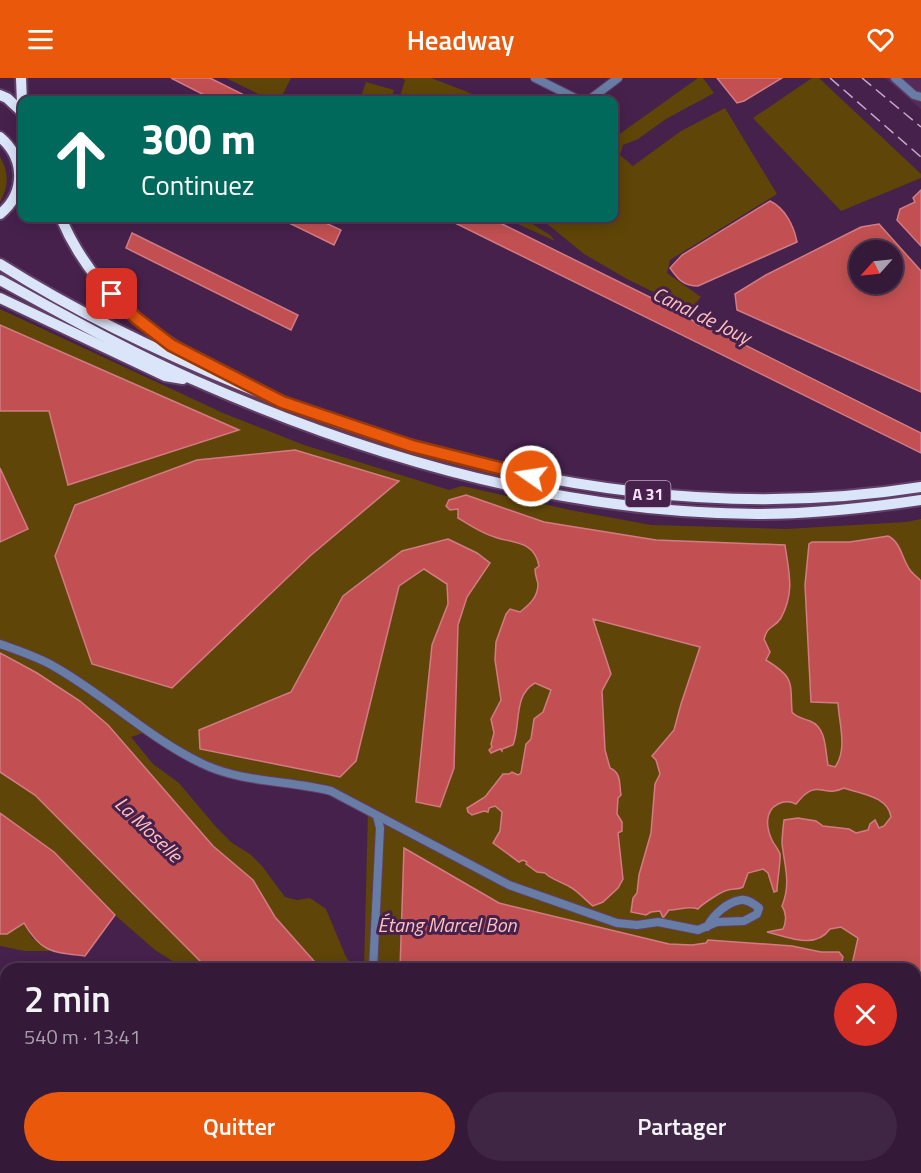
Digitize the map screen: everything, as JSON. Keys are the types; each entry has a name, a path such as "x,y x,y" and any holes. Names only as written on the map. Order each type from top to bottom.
{"highway":[{"path":"21,78 22,96"},
{"path":"0,96 18,105"},
{"path":"0,137 14,153 18,165"},
{"path":"0,214 13,201 18,184"},
{"path":"63,222 100,281 136,318 184,352 282,402"},
{"name":"A 31","path":"0,264 130,335 193,365 282,402 381,436 463,460 572,484 702,499 782,500 867,494 921,487"},
{"name":"A 31","path":"0,280 86,328 193,380 274,413 389,453 484,479 587,499 666,510 757,514 837,510 921,500"},
{"path":"0,298 165,376 193,380"}],"street":[{"path":"535,78 571,96"},
{"path":"594,96 618,78"},
{"path":"895,78 914,95 921,97"},
{"path":"0,644 55,667 204,765 239,777 331,791 509,885 617,923 637,925 658,922 698,930 706,927 717,922 744,921 757,914 759,908 750,901 742,900 720,911 706,927"},
{"path":"373,963 380,828 377,816"}],"shaded area":[{"path":"226,78 291,78 282,96 263,96"},
{"path":"402,78 431,78 476,96 400,96 405,80"},
{"path":"698,78 703,78 714,93 666,119 638,139 623,145 620,155 633,166 681,131 725,108 777,194 670,260 667,273 701,297 690,310 627,279 584,254 545,222 618,222 618,135"},
{"path":"812,78 819,78 921,174 921,178 841,211 753,118"},
{"path":"885,78 921,78 921,109"},
{"path":"366,82 394,90 392,96 361,96"},
{"path":"0,157 7,179 0,202"},
{"path":"514,222 529,222 550,235 555,241"},
{"path":"0,309 223,413 304,445 449,490 462,486 651,525 786,529 906,522 921,519 921,963 364,963 368,810 331,791 239,777 204,765 149,731 131,737 153,764 179,783 232,843 250,854 262,866 285,897 297,900 310,898 326,909 350,963 316,963 275,917 253,880 213,846 108,725 37,673 0,653"},
{"path":"0,772 35,795 202,963 176,963 155,950 115,915 54,852 0,813"},
{"path":"24,923 32,938 52,951 25,951 0,946 0,934 7,934"}],"water":[{"path":"171,78 210,78 246,96 206,96"},
{"path":"717,78 782,78 737,103"},
{"path":"921,190 921,246 897,220 900,209 915,202 913,198"},
{"path":"770,201 788,218 797,242 698,286 688,285 681,281 670,268 682,255"},
{"path":"287,222 324,222 341,230 334,245"},
{"path":"453,222 498,222 686,315 698,325 707,326 921,433 921,453"},
{"path":"879,224 893,240 849,240 849,294 903,294 903,251 921,271 921,392 737,310 735,294 766,275 861,227"},
{"path":"132,233 298,315 291,330 126,248"},
{"path":"0,325 239,430 68,485 49,411 0,411"},
{"path":"295,450 399,481 310,556 172,688 92,664 55,556 75,505 197,460"},
{"path":"0,468 28,529 0,542"},
{"path":"466,495 544,522 656,540 785,545 790,582 788,600 781,618 770,628 764,639 770,652 766,660 786,676 791,687 792,712 816,724 820,729 828,765 835,767 842,744 838,703 811,702 805,585 809,544 812,542 850,542 888,536 896,542 907,566 921,581 921,963 852,963 858,938 841,927 830,929 817,939 809,940 792,939 767,932 783,929 785,923 782,906 787,883 782,844 784,820 798,818 816,821 823,826 849,829 856,833 868,830 870,824 875,820 879,828 884,826 891,817 885,804 879,800 844,788 837,791 810,791 796,804 785,802 773,807 770,811 768,826 780,854 777,891 774,892 768,873 763,869 748,873 743,887 721,893 698,909 669,910 663,918 660,911 646,915 631,912 651,833 655,784 660,774 656,760 652,756 674,730 700,647 593,619 611,674 602,691 605,750 610,768 618,776 621,795 618,798 617,814 622,822 622,831 618,833 623,879 618,888 603,902 593,906 573,889 545,873 537,872 523,860 519,862 493,843 500,831 502,812 495,806 489,808 488,812 472,815 467,808 485,797 503,774 512,772 518,775 521,773 526,744 531,739 534,719 543,712 551,690 535,683 528,688 520,703 513,745 502,751 500,749 491,753 489,750 492,747 494,733 491,719 501,700 495,660 496,642 510,609 520,612 535,596 538,584 535,569 539,566 534,553 525,546 478,530 458,518 458,509 450,510 446,506 449,500"},
{"path":"448,539 477,553 490,563 467,597 458,625 454,768 440,807 416,802 432,645 448,604 447,584 424,569 399,586 356,761 340,777 200,749 199,730 291,692 343,596 402,551"},
{"name":"La Moselle","path":"0,653 37,673 80,701 108,725 213,846 253,880 275,917 316,963 202,963 35,795 0,772"},
{"path":"0,813 54,852 115,915 85,956 56,952 42,946 24,923 7,934 0,934"},
{"name":"Étang Marcel Bon","path":"404,848 499,903 669,944 692,945 706,943 708,940 792,946 821,952 839,952 843,957 842,963 400,963"}],"railway":[{"path":"830,78 921,157"},
{"path":"862,78 921,127"}],"route":[{"path":"112,294 124,308 171,345 282,402 412,446 531,476"}],"water label":[{"name":"Canal de Jouy","path":"702,315"}]}
